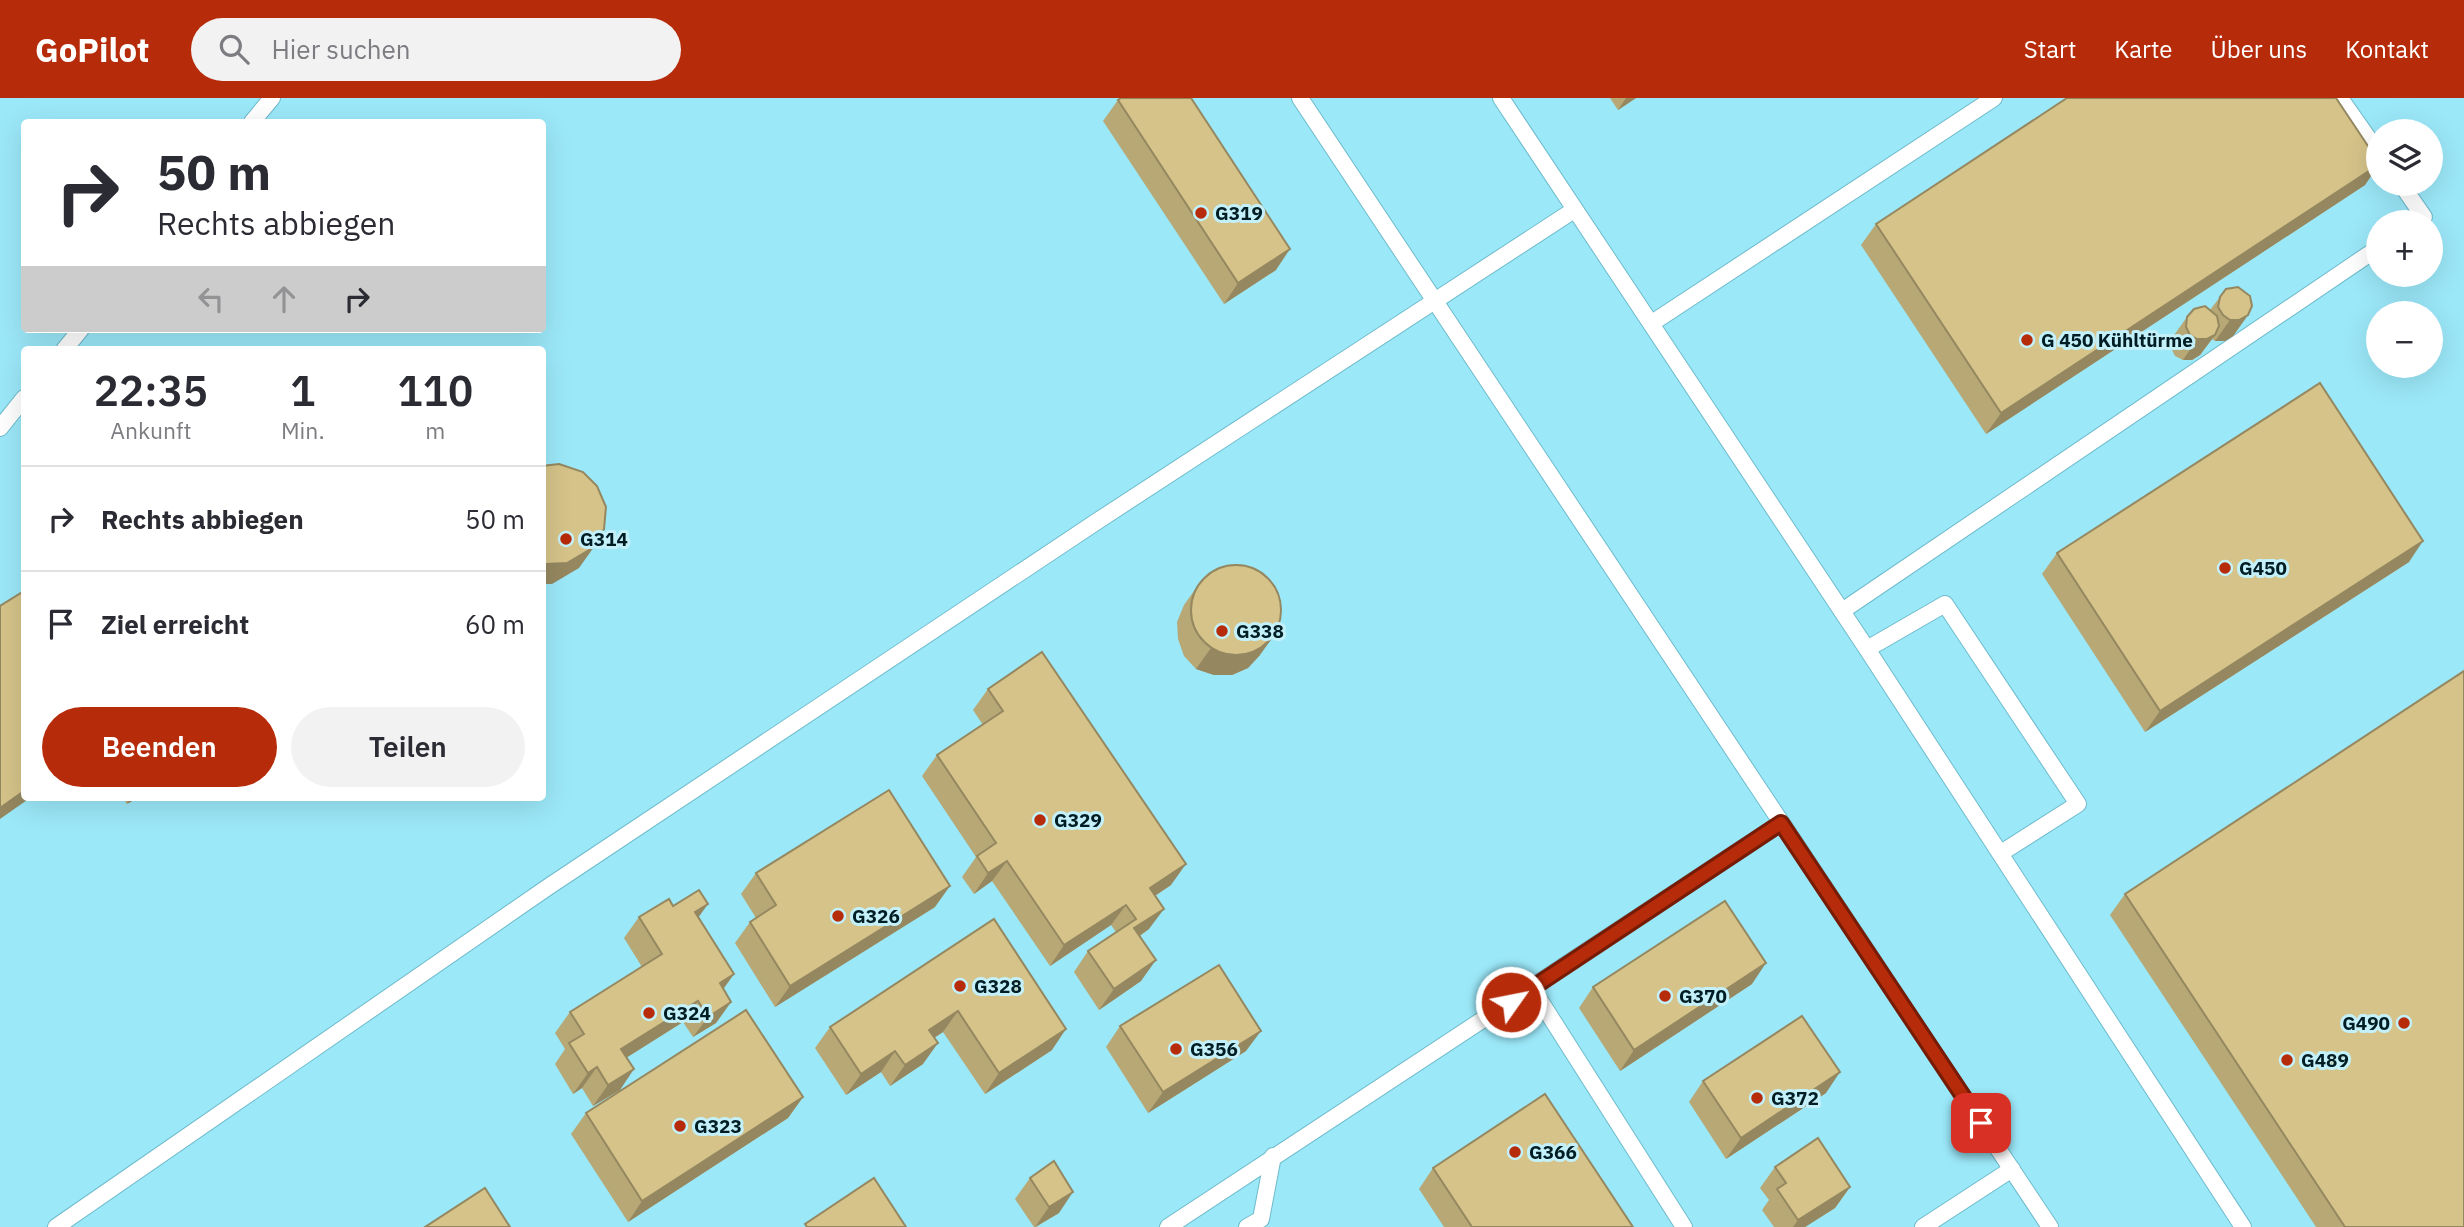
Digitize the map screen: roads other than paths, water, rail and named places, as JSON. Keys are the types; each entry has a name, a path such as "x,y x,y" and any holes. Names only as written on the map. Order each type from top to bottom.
{"lane":[{"path":"254,119 272,98"},
{"path":"1300,98 2050,1227"},
{"path":"1501,98 1867,649 2243,1227"},
{"path":"1652,323 1994,98"},
{"path":"2340,98 2366,135"},
{"path":"57,1227 548,887 1099,520 1574,209"},
{"path":"1842,611 2366,256"},
{"path":"0,428 21,402"},
{"path":"1867,649 1945,604 2078,804 2001,853"},
{"path":"1168,1227 1781,823"},
{"path":"1532,988 1684,1227"},
{"path":"1258,1224 1273,1156"},
{"path":"1923,1227 2012,1170"}],"place":[{"name":"G319","path":"1201,213"},
{"name":"G 450 Kühltürme","path":"2027,340"},
{"name":"G314","path":"566,539"},
{"name":"G450","path":"2225,568"},
{"name":"G338","path":"1222,631"},
{"name":"G329","path":"1040,820"},
{"name":"G326","path":"838,916"},
{"name":"G328","path":"960,986"},
{"name":"G370","path":"1665,996"},
{"name":"G324","path":"649,1013"},
{"name":"G490","path":"2404,1023"},
{"name":"G356","path":"1176,1049"},
{"name":"G489","path":"2287,1060"},
{"name":"G372","path":"1757,1098"},
{"name":"G323","path":"680,1126"},
{"name":"G366","path":"1515,1152"}]}
